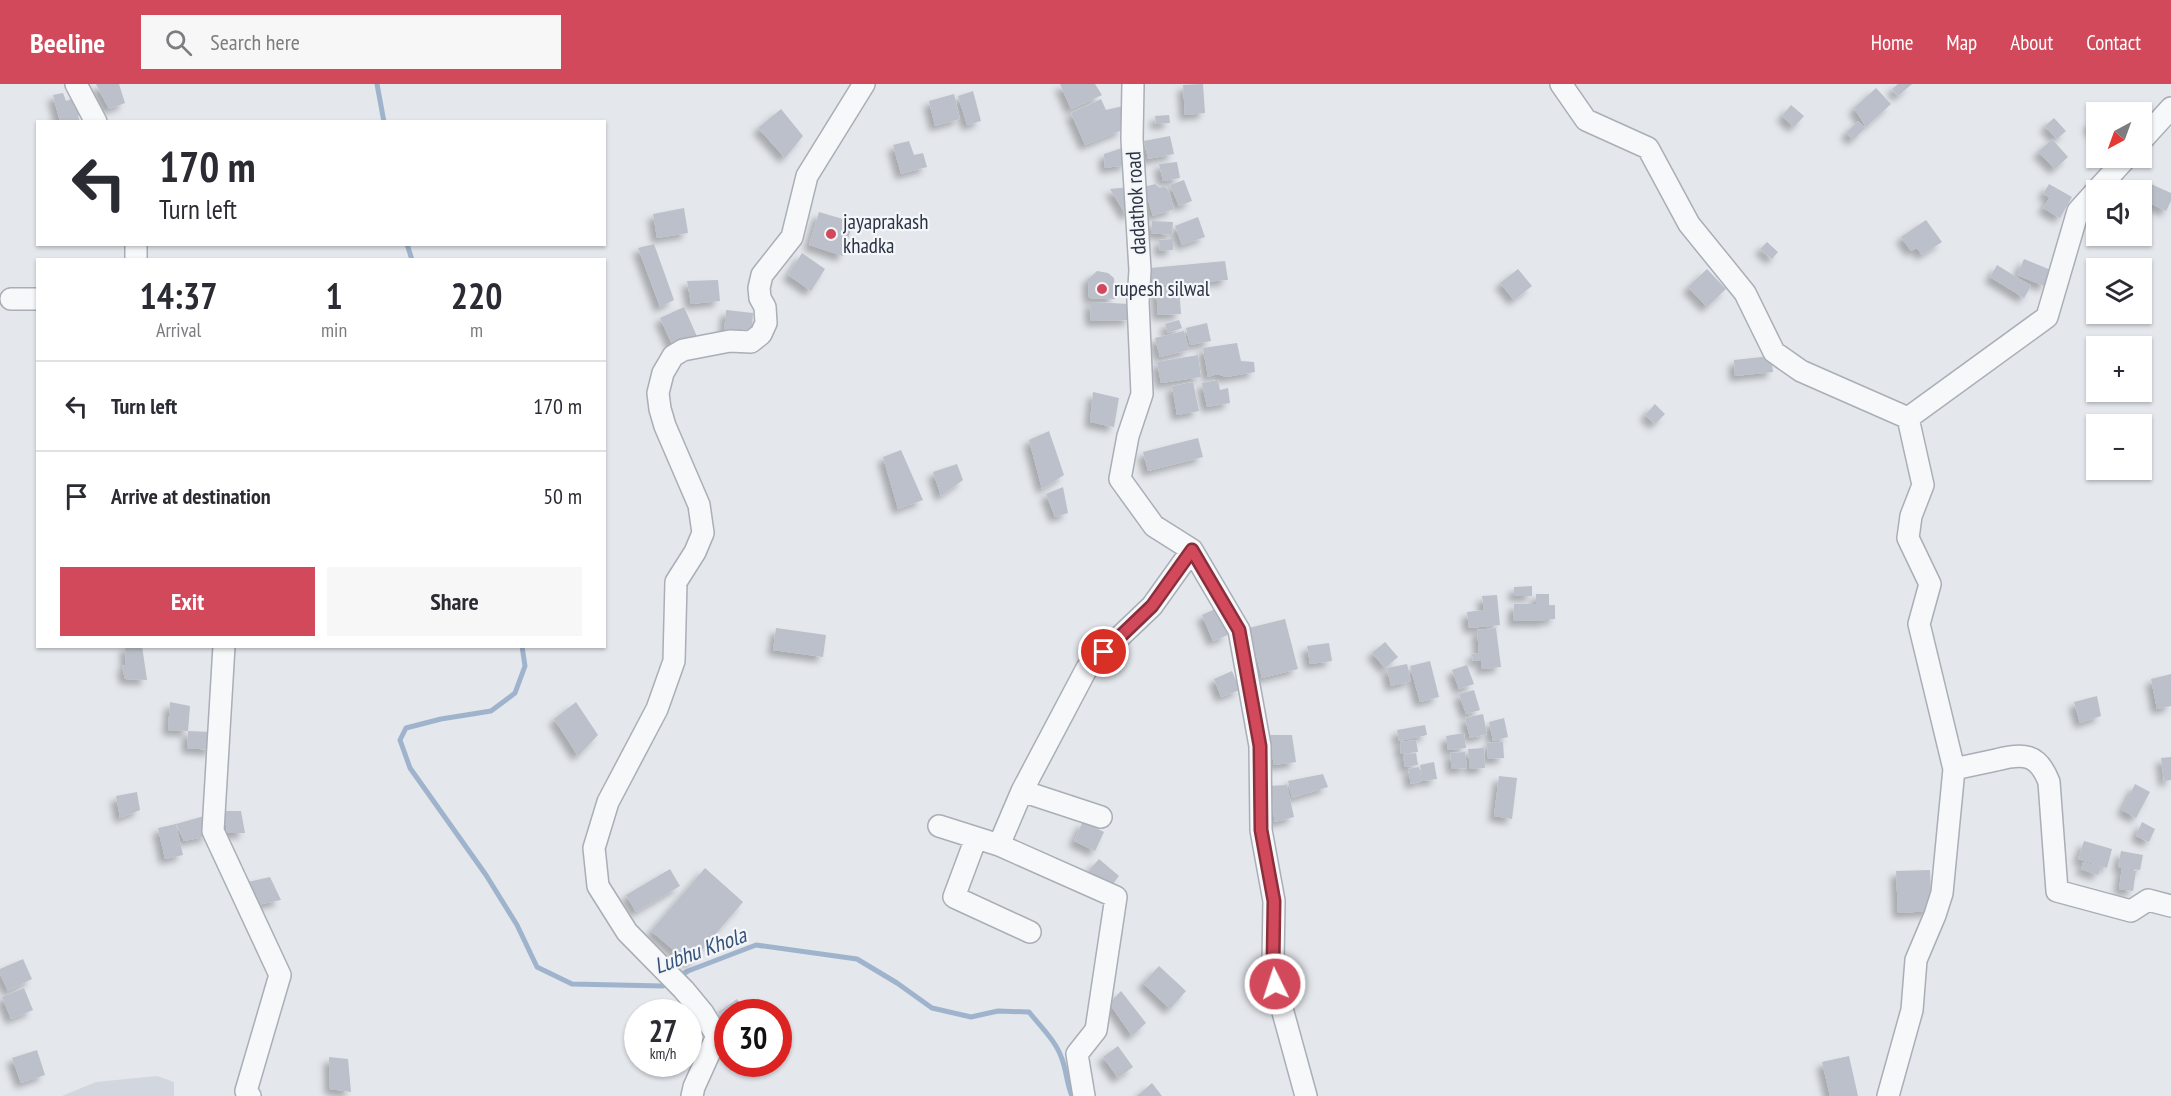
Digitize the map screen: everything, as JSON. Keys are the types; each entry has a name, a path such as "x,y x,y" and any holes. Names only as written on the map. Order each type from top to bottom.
{"street":[{"path":"76,84 95,120"},
{"path":"692,1096 717,1036 703,1013 684,990 627,932 598,886 594,848 608,802 657,709 674,661 676,582 695,552 703,533 699,505 665,426 658,393 663,373 673,356 683,350 730,340 751,342 761,334 766,323 765,307 759,288 762,275 792,237 807,176 864,84"},
{"name":"dadathok road","path":"1133,84 1132,139 1140,270 1138,302 1142,394 1128,436 1120,479 1154,526 1192,550 1239,630 1260,746 1261,830 1274,901 1275,984 1306,1096"},
{"path":"1561,84 1586,120 1648,148 1689,224 1745,293 1774,352 1801,371 1908,418"},
{"path":"2152,129 2171,108"},
{"path":"1908,418 2046,317 2078,211 2117,168"},
{"path":"11,299 36,299"},
{"path":"1888,1096 1912,1010 1916,960 1942,893 1954,770 1919,624 1930,584 1908,538 1911,516 1923,485 1908,418"},
{"path":"999,845 1022,791 1087,668 1152,606 1192,550"},
{"path":"224,648 213,831 280,975 246,1091 250,1096"},
{"path":"1954,770 2012,755 2025,756 2036,761 2045,770 2049,782 2057,891 2131,911 2148,900 2171,906"},
{"path":"1022,791 1101,817"},
{"path":"939,826 999,845 1116,897 1096,1030 1077,1054 1084,1096"},
{"path":"976,838 954,897 1030,932"}],"shaded area":[{"path":"157,1076 174,1082 174,1096 62,1096 96,1082"}],"building":[{"path":"96,84 119,84 125,103 109,109"},
{"path":"1060,84 1095,84 1102,95 1071,109"},
{"path":"1203,84 1205,113 1185,115 1183,85"},
{"path":"1898,84 1912,84 1898,96 1892,89"},
{"path":"1876,88 1891,104 1866,127 1854,108"},
{"path":"973,91 981,121 967,125 958,96"},
{"path":"63,93 66,101 77,97 82,114 78,116 79,120 59,120 53,95"},
{"path":"954,94 960,119 935,126 929,101"},
{"path":"1101,99 1106,110 1123,106 1122,130 1085,145 1071,113"},
{"path":"1791,105 1804,116 1794,127 1782,116"},
{"path":"781,109 803,136 785,158 758,128"},
{"path":"1169,115 1170,123 1156,124 1155,116"},
{"path":"2054,118 2066,131 2057,139 2045,126"},
{"path":"1858,121 1865,128 1853,140 1846,133"},
{"path":"1170,136 1174,154 1148,159 1144,141"},
{"path":"2052,139 2068,157 2055,169 2038,152"},
{"path":"909,141 914,155 923,153 927,167 901,174 893,145"},
{"path":"1128,146 1126,165 1105,168 1104,154"},
{"path":"1177,162 1180,178 1163,181 1159,164"},
{"path":"1184,180 1192,201 1179,206 1170,185"},
{"path":"1155,184 1160,188 1164,186 1169,191 1174,209 1153,216 1144,187"},
{"path":"2049,184 2072,197 2060,218 2043,208 2050,197 2043,194"},
{"path":"2152,184 2171,193 2171,201 2166,211 2152,204"},
{"path":"1130,187 1132,211 1126,215 1110,189"},
{"path":"684,208 688,233 657,238 653,214"},
{"name":"jayaprakash khadka","path":"819,212 853,222 843,256 809,245"},
{"path":"1198,217 1205,237 1182,245 1175,226"},
{"path":"1926,220 1942,242 1922,255 1917,248 1911,251 1901,237"},
{"path":"1152,221 1173,222 1172,235 1151,233"},
{"path":"1173,239 1173,250 1160,251 1159,240"},
{"path":"1767,242 1778,252 1772,259 1760,249"},
{"path":"654,244 674,300 660,307 638,248"},
{"path":"802,253 825,269 811,291 788,275"},
{"path":"2024,259 2051,270 2044,286 2017,275"},
{"path":"1225,261 1228,280 1153,286 1150,268"},
{"path":"1997,265 2031,286 2024,298 1990,277"},
{"path":"1518,269 1532,286 1514,300 1500,283"},
{"path":"1707,269 1726,289 1707,307 1688,287"},
{"name":"rupesh silwal","path":"1097,271 1108,273 1114,278 1115,299 1089,298 1088,279"},
{"path":"718,280 720,301 691,304 687,281"},
{"path":"1179,287 1181,314 1158,315 1156,288"},
{"path":"1090,302 1130,304 1130,320 1091,321"},
{"path":"684,307 699,341 675,351 660,318"},
{"path":"726,310 753,313 752,330 741,329 740,335 724,334"},
{"path":"1179,320 1182,328 1168,333 1165,324"},
{"path":"1207,323 1211,341 1190,345 1186,328"},
{"path":"1184,331 1189,350 1160,357 1155,338"},
{"path":"1237,343 1241,361 1254,362 1255,372 1226,377 1217,374 1208,377 1203,348"},
{"path":"1198,355 1201,377 1161,383 1157,362"},
{"path":"1771,356 1773,372 1735,376 1734,360"},
{"path":"1218,380 1220,390 1228,388 1230,403 1207,407 1202,383"},
{"path":"1193,382 1199,411 1177,415 1172,386"},
{"path":"1093,392 1119,398 1114,427 1090,422"},
{"path":"1655,404 1665,414 1655,424 1645,415"},
{"path":"1049,431 1064,475 1042,489 1029,440"},
{"path":"1198,438 1203,457 1148,471 1143,452"},
{"path":"901,450 923,500 898,509 883,457"},
{"path":"957,464 963,480 941,496 933,472"},
{"path":"1063,487 1068,513 1055,517 1046,494"},
{"path":"1532,586 1532,596 1514,596 1514,587"},
{"path":"1536,594 1549,594 1549,605 1555,605 1555,619 1513,621 1514,604 1536,604"},
{"path":"1497,595 1500,625 1469,628 1467,612 1484,610 1482,596"},
{"path":"1217,608 1228,635 1213,641 1202,615"},
{"path":"1285,619 1298,669 1262,678 1249,628"},
{"path":"776,628 826,635 823,657 773,650"},
{"path":"1496,628 1501,667 1482,669 1481,660 1473,661 1472,654 1479,653 1477,630"},
{"path":"1385,642 1398,657 1385,668 1372,653"},
{"path":"1329,643 1332,661 1310,664 1307,646"},
{"path":"125,648 142,648 147,680 125,679 122,666 126,665"},
{"path":"1430,661 1439,697 1420,702 1410,666"},
{"path":"1407,664 1411,681 1391,686 1387,668"},
{"path":"1467,665 1474,684 1459,689 1452,670"},
{"path":"1232,671 1240,690 1221,697 1214,679"},
{"path":"2171,674 2171,706 2157,709 2151,679"},
{"path":"1474,690 1480,710 1466,714 1459,694"},
{"path":"2097,696 2101,716 2080,723 2074,702"},
{"path":"170,702 190,706 188,731 168,730"},
{"path":"576,702 598,735 578,756 554,719"},
{"path":"1483,714 1487,734 1470,738 1465,718"},
{"path":"1504,718 1508,737 1493,741 1489,722"},
{"path":"1425,725 1427,735 1399,741 1397,730"},
{"path":"188,731 212,732 212,750 187,748"},
{"path":"1464,733 1466,748 1448,750 1446,736"},
{"path":"1268,735 1292,735 1296,762 1274,765"},
{"path":"1416,740 1418,752 1401,754 1400,742"},
{"path":"1503,742 1504,758 1488,759 1487,743"},
{"path":"1484,748 1485,768 1470,769 1468,749"},
{"path":"1465,752 1467,768 1452,769 1450,753"},
{"path":"1416,753 1418,765 1405,767 1403,755"},
{"path":"2171,757 2171,780 2164,781 2161,758"},
{"path":"1434,762 1437,779 1423,781 1420,765"},
{"path":"1419,767 1422,781 1411,784 1408,769"},
{"path":"1323,774 1328,787 1292,798 1288,781"},
{"path":"1499,776 1517,778 1512,819 1494,816"},
{"path":"2135,784 2150,792 2136,818 2122,810"},
{"path":"1287,785 1294,817 1275,822 1268,786"},
{"path":"137,792 140,810 120,818 116,796"},
{"path":"224,811 241,811 245,833 227,833"},
{"path":"204,816 208,836 184,841 176,824"},
{"path":"1083,821 1104,832 1095,851 1074,841"},
{"path":"2142,822 2155,829 2149,842 2136,836"},
{"path":"176,824 183,855 165,859 158,828"},
{"path":"2084,841 2112,849 2107,868 2078,859"},
{"path":"2121,851 2143,855 2140,870 2118,867"},
{"path":"1099,859 1119,876 1107,891 1086,874"},
{"path":"2083,862 2101,867 2098,875 2081,869"},
{"path":"705,868 743,902 690,964 651,931"},
{"path":"2122,868 2136,871 2133,891 2119,889"},
{"path":"670,869 680,886 636,912 626,895"},
{"path":"1930,870 1932,911 1898,913 1896,871"},
{"path":"270,877 281,900 258,905 248,882"},
{"path":"23,959 32,979 8,991 0,969"},
{"path":"1159,966 1186,991 1170,1009 1143,983"},
{"path":"24,988 33,1010 11,1019 2,997"},
{"path":"1121,991 1146,1023 1132,1036 1109,1003"},
{"path":"1118,1046 1133,1067 1118,1078 1103,1057"},
{"path":"37,1050 45,1075 21,1083 12,1058"},
{"path":"1849,1056 1858,1096 1830,1096 1822,1062"},
{"path":"329,1057 348,1059 351,1092 330,1089"},
{"path":"1152,1083 1162,1096 1137,1096"}],"waterway":[{"name":"Lubhu Khola","path":"377,84 384,120"},
{"name":"Lubhu Khola","path":"408,246 411,258"},
{"name":"Lubhu Khola","path":"522,648 525,666 515,693 491,711 441,719 406,728 400,740 410,768 486,875 517,925 537,967 572,984 663,986 670,981"},
{"name":"Lubhu Khola","path":"678,977 756,945 857,959 932,1008 971,1017 998,1011 1029,1012 1056,1046 1064,1064 1072,1096"}],"place":[{"name":"jayaprakash khadka","path":"831,234"},
{"name":"rupesh silwal","path":"1102,289"}],"route":[{"path":"1104,652 1152,606 1192,550 1239,630 1260,746 1261,830 1274,901 1275,984"}]}
